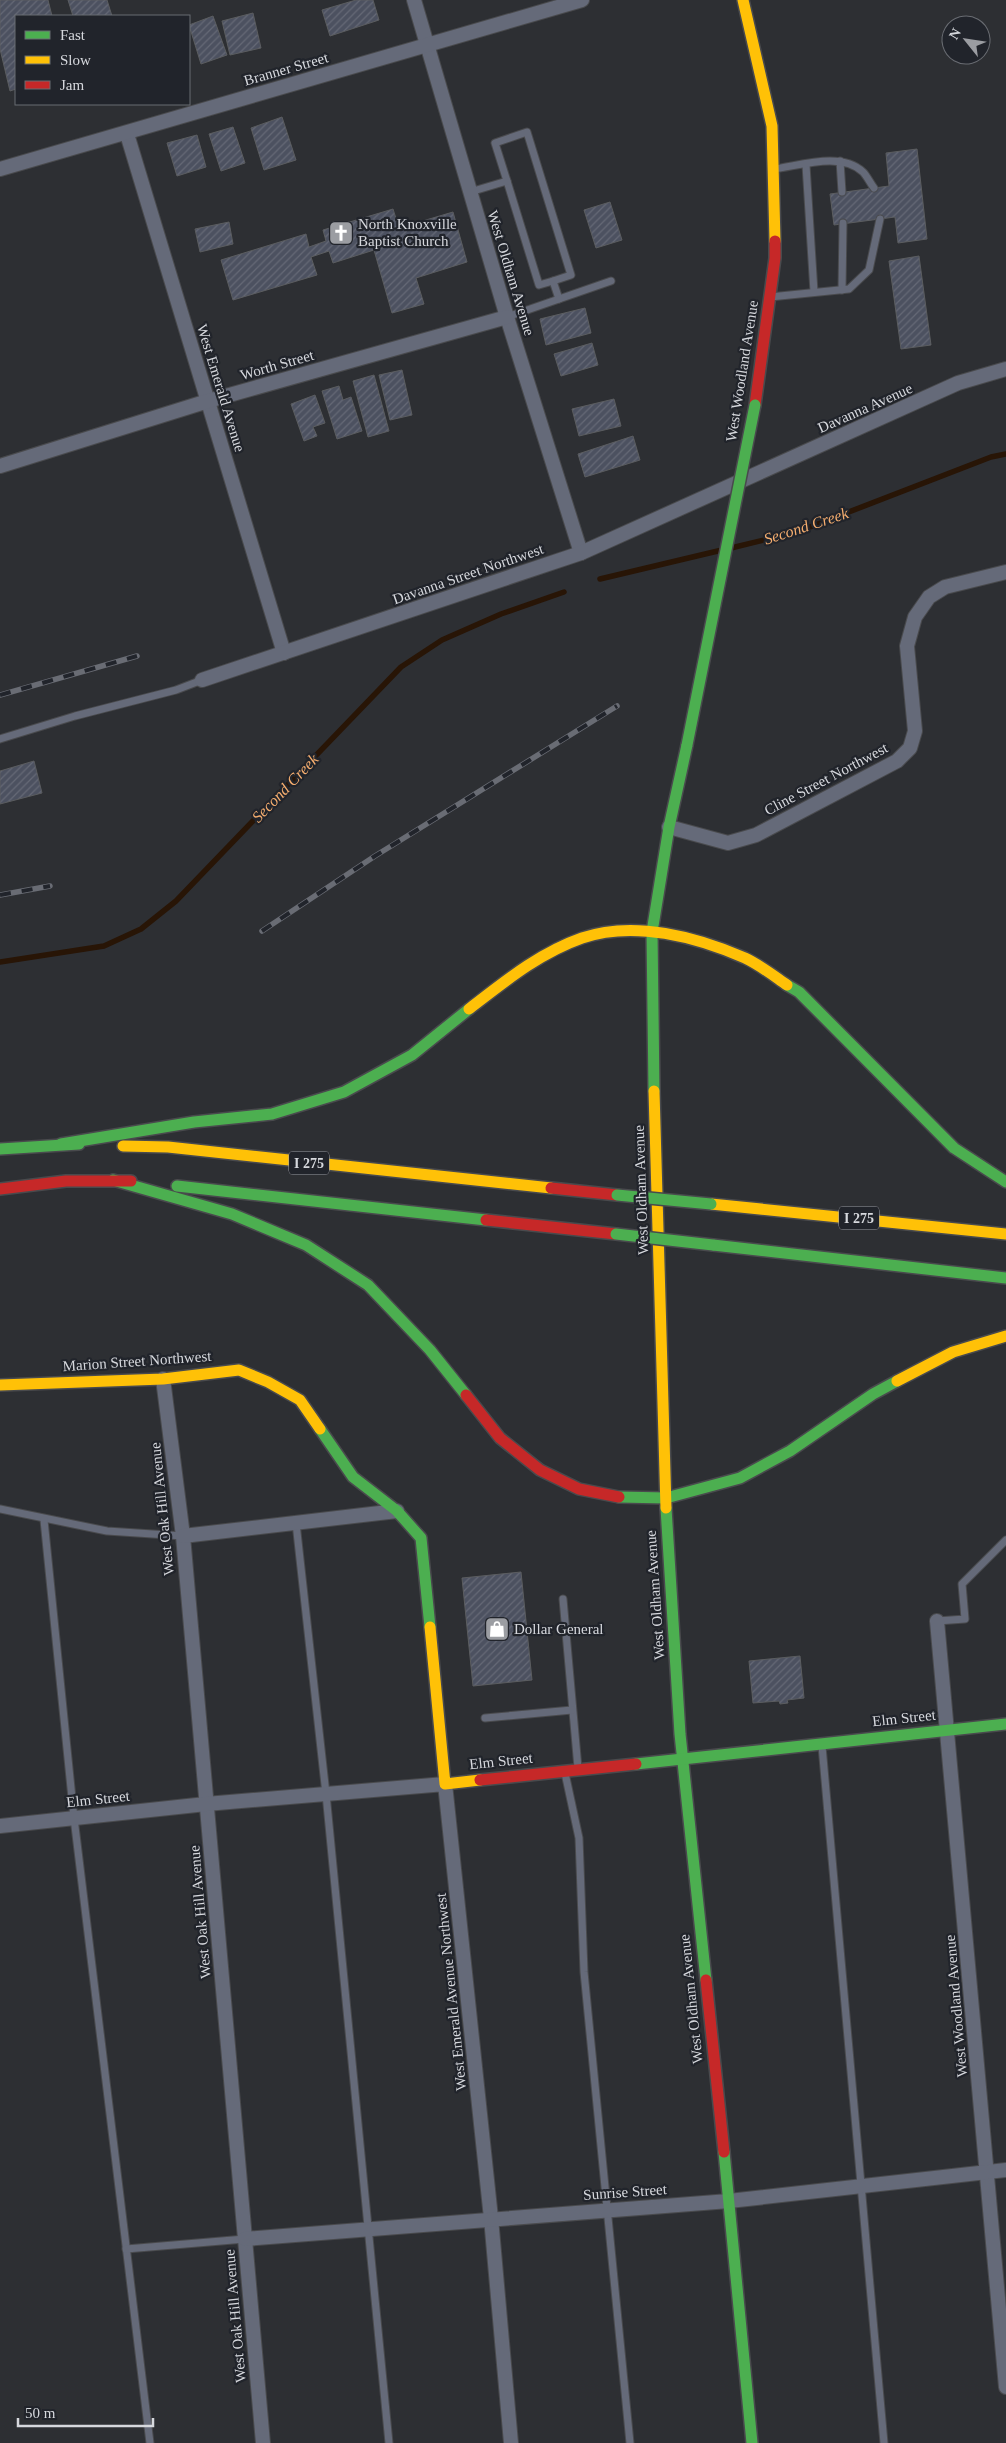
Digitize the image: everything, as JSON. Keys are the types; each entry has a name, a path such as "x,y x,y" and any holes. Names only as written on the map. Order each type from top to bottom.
{"main road":[{"name":"West Woodland Avenue","path":"687,745 755,406 775,258 772,126 743,0"},
{"name":"West Oldham Avenue","path":"687,745 669,827 652,932 651,984 666,1498 682,1757 729,2200 752,2443"},
{"path":"61,1144 194,1122 272,1114 344,1092 412,1055 518,971 556,950 583,938 616,932 652,932 695,940 747,959 792,986 954,1148 1006,1182"},
{"name":"I 275","path":"0,1149 61,1144 168,1147 1006,1234"},
{"path":"113,1180 232,1214 306,1244 368,1284 430,1350 500,1438 540,1470 579,1489 628,1499 666,1498 740,1478 790,1451 882,1390 953,1352 1006,1336"},
{"path":"0,1189 18,1185 113,1180 1006,1278"},
{"name":"Marion Street Northwest","path":"0,1385 163,1379 239,1370 276,1386 300,1400 353,1477 397,1511 422,1538"},
{"name":"West Emerald Avenue Northwest","path":"422,1538 445,1784"},
{"name":"Elm Street","path":"445,1784 682,1757 1006,1724"}],"street":[{"name":"West Oldham Avenue","path":"414,0 507,317 581,553"},
{"name":"Branner Street","path":"0,169 127,134 582,0"},
{"name":"West Emerald Avenue","path":"127,134 284,653"},
{"name":"Worth Street","path":"0,466 208,401 507,317"},
{"name":"Davanna Avenue","path":"739,482 958,383 1006,369"},
{"name":"Davanna Street Northwest","path":"202,680 581,553 739,482"},
{"name":"Cline Street Northwest","path":"669,827 728,843 756,835 897,761 910,748 914,731 907,646 916,617 929,598 946,587 1006,572"},
{"name":"West Oak Hill Avenue","path":"163,1379 182,1536 263,2443"},
{"path":"182,1536 397,1511"},
{"name":"West Woodland Avenue","path":"936,1621 988,2172 1006,2387"},
{"name":"Elm Street","path":"0,1826 206,1804 445,1784"},
{"name":"West Emerald Avenue Northwest","path":"445,1784 492,2218 512,2443"},
{"name":"Sunrise Street","path":"245,2239 729,2200 1006,2170"}],"lane":[{"path":"527,132 571,275 539,285 507,180 495,143 527,132"},
{"path":"773,169 840,161 854,165 863,172 874,188"},
{"path":"840,161 842,192"},
{"path":"806,165 814,292"},
{"path":"470,192 507,180"},
{"path":"770,297 849,289 869,270 880,219"},
{"path":"842,290 843,224"},
{"path":"553,281 559,299"},
{"path":"507,317 612,281"},
{"path":"0,739 75,716 176,690 202,680"},
{"path":"0,1509 44,1520 107,1531 182,1536"},
{"path":"44,1520 74,1818 150,2443"},
{"path":"296,1523 326,1794 390,2443"},
{"path":"936,1621 965,1619 962,1584 1006,1540"},
{"path":"563,1599 578,1769"},
{"path":"484,1718 572,1710"},
{"path":"822,1743 884,2443"},
{"path":"564,1770 579,1838 584,1972 609,2209 630,2443"},
{"path":"126,2249 245,2239"}],"building":[{"path":"0,0 48,0 52,15 15,15 15,89 10,91 0,49"},
{"path":"68,0 107,0 112,15 73,15"},
{"path":"356,0 373,0 379,20 330,36 322,10"},
{"path":"253,13 261,48 230,55 222,21"},
{"path":"213,16 227,55 201,64 190,25"},
{"path":"282,117 296,160 264,170 251,128"},
{"path":"233,127 245,163 221,171 209,134"},
{"path":"197,135 206,167 177,176 167,143"},
{"path":"917,149 927,239 898,243 895,217 834,225 830,194 889,186 886,153"},
{"path":"610,202 622,240 596,248 584,210"},
{"path":"393,209 399,228 453,212 467,262 416,278 424,304 392,313 374,250 333,263 329,251 311,257 317,275 233,300 221,260 306,234 309,247 326,241 323,230"},
{"path":"229,222 233,244 200,252 195,229"},
{"path":"919,256 931,345 901,349 889,261"},
{"path":"585,308 591,333 546,345 540,319"},
{"path":"592,343 598,365 561,376 554,354"},
{"path":"402,370 412,415 390,420 379,375"},
{"path":"374,375 389,431 368,437 353,381"},
{"path":"339,386 343,400 351,397 362,431 337,439 322,391"},
{"path":"315,395 325,423 313,427 317,436 304,441 291,404"},
{"path":"614,399 621,426 579,436 572,409"},
{"path":"633,436 640,460 585,477 578,454"},
{"path":"34,761 42,793 0,804 0,771"},
{"name":"Dollar General","path":"521,1572 532,1680 473,1686 462,1578"},
{"path":"800,1656 804,1698 787,1700 788,1703 780,1704 779,1701 753,1703 749,1661"}],"waterway":[{"name":"Second Creek","path":"731,548 797,532 991,457 1006,454"},
{"name":"Second Creek","path":"600,579 722,550"},
{"name":"Second Creek","path":"0,962 104,946 141,929 176,901 401,667 442,640 501,614 564,592"}],"railway":[{"path":"0,695 137,656"},
{"path":"262,931 375,856 617,706"},
{"path":"0,895 50,886"}],"traffic: fast":[{"path":"687,745 755,405"},
{"path":"654,1091 652,932 669,827 687,745"},
{"path":"787,985 799,992 954,1148 1006,1182"},
{"path":"61,1144 194,1122 272,1114 344,1092 412,1055 469,1009"},
{"path":"0,1149 79,1144"},
{"path":"113,1180 232,1214 306,1245 368,1285 430,1350 466,1395"},
{"path":"177,1186 486,1220"},
{"path":"617,1195 711,1204"},
{"path":"616,1234 713,1245"},
{"path":"713,1245 1006,1278"},
{"path":"619,1497 666,1498 740,1478 790,1451 873,1394 897,1381"},
{"path":"320,1429 353,1477 397,1511 421,1538 430,1627"},
{"path":"666,1508 680,1734 706,1980"},
{"path":"636,1764 1006,1724"},
{"path":"724,2152 752,2443"}],"traffic: slow":[{"path":"743,0 772,126 775,241"},
{"path":"469,1009 522,969 566,944 602,933 623,931 665,933 707,943 751,961 787,985"},
{"path":"654,1091 666,1508"},
{"path":"123,1146 168,1147 551,1188"},
{"path":"711,1204 1006,1234"},
{"path":"897,1381 953,1352 1006,1336"},
{"path":"0,1385 163,1379 239,1370 268,1382 300,1400 320,1429"},
{"path":"430,1627 445,1784 480,1780"}],"traffic: jam":[{"path":"755,405 775,258 775,241"},
{"path":"0,1189 66,1181 131,1181"},
{"path":"551,1188 617,1195"},
{"path":"486,1220 616,1234"},
{"path":"466,1395 500,1438 540,1470 579,1489 619,1497"},
{"path":"480,1780 636,1764"},
{"path":"706,1980 724,2152"}],"place":[{"name":"North Knoxville Baptist Church","path":"341,233"},
{"name":"Dollar General","path":"497,1629"}]}
